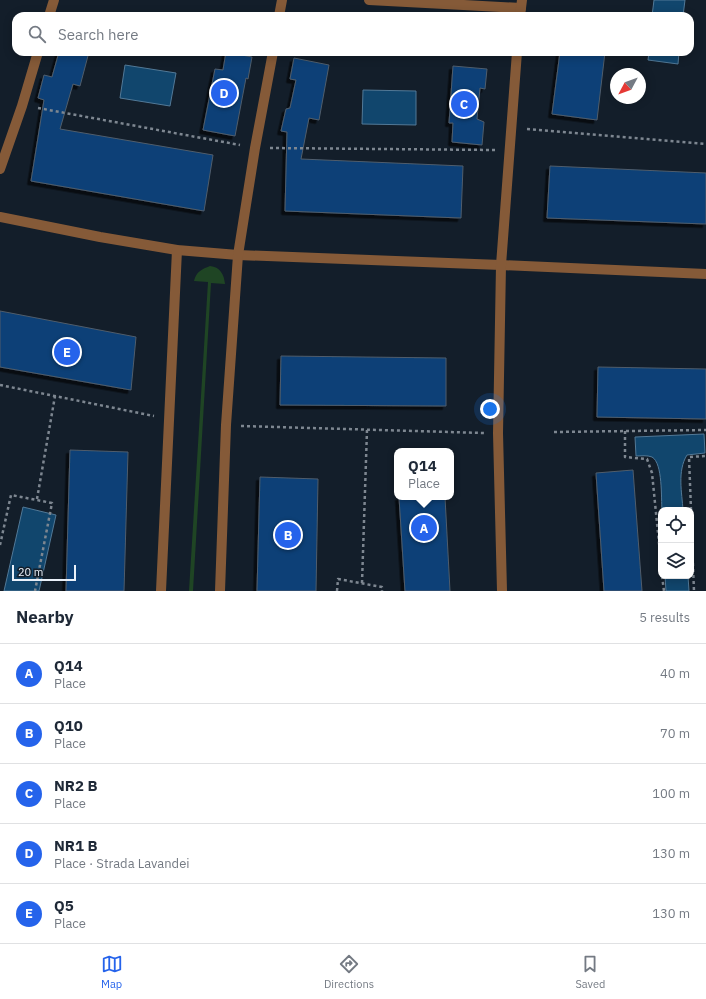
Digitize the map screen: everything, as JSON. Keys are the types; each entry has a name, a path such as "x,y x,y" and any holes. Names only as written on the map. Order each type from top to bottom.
{"street":[{"path":"50,12 54,0"},
{"path":"280,12 282,0"},
{"path":"369,0 521,8"},
{"path":"0,169 22,106 37,56"},
{"path":"220,591 226,425 238,255 271,56"},
{"path":"502,591 498,433 501,265 518,56"},
{"path":"0,217 100,238 177,250 238,255 706,274"},
{"path":"161,591 177,250"}],"path":[{"path":"22,106 255,148 510,150"},
{"path":"512,128 706,144"},
{"path":"0,384 169,419"},
{"path":"37,499 55,396"},
{"path":"226,425 498,433"},
{"path":"362,583 367,430"},
{"path":"554,432 706,430"},
{"path":"625,431 625,457 647,459 652,473 659,543"},
{"path":"691,507 688,457 706,456"},
{"path":"0,545 11,495 52,503 34,591"},
{"path":"692,543 694,591"},
{"path":"337,591 338,579 382,587 382,591"},
{"path":"662,579 664,591"}],"green space":[{"path":"210,266 219,269 224,277 225,284 211,283 193,591 189,591 208,282 194,281 196,275 200,271"}],"water":[{"path":"654,0 685,0 684,12 652,12"},
{"path":"648,56 679,56 678,64 648,60"},
{"path":"125,65 176,73 170,106 120,98"},
{"path":"363,90 416,91 416,125 362,124"},
{"path":"704,434 705,453 687,455 684,461 681,475 683,507 662,507 661,482 658,466 652,457 636,456 635,437"},
{"path":"23,507 56,515 39,591 4,591"},
{"path":"665,579 688,579 689,591 666,591"}],"building":[{"path":"58,56 88,56 80,86 73,84 60,129 213,155 204,211 31,181 44,100 38,98 44,75 52,77"},
{"path":"225,56 252,57 248,79 246,78 235,136 203,130 215,69 223,70"},
{"path":"559,56 605,56 597,120 552,114"},
{"path":"294,58 329,65 319,120 309,118 301,159 463,166 461,218 285,211 287,132 281,131 286,109 290,108 296,80 290,79"},
{"path":"453,66 487,69 485,89 480,88 477,119 484,122 482,145 452,142 453,123 449,123"},
{"path":"550,166 706,173 706,224 547,218"},
{"path":"0,311 136,337 131,390 0,367"},
{"path":"281,356 446,358 446,406 280,405"},
{"path":"598,367 706,369 706,419 597,417"},
{"path":"70,450 128,452 124,591 66,591"},
{"path":"633,470 642,591 604,591 596,473"},
{"path":"260,477 318,479 316,591 257,591"},
{"path":"399,500 445,500 450,591 405,591"}],"place":[{"name":"NR1 B","path":"224,93"},
{"name":"NR2 B","path":"464,104"},
{"name":"Q5","path":"67,352"},
{"name":"Q14","path":"424,528"},
{"name":"Q10","path":"288,535"}]}
